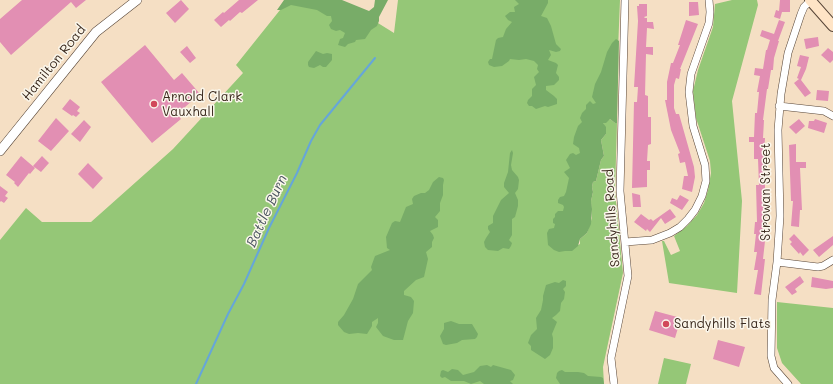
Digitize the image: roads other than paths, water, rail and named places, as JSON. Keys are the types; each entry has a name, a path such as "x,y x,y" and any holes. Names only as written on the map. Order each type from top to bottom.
{"main road":[{"path":"810,0 833,26"}],"street":[{"name":"Hamilton Road","path":"0,150 96,32 137,0"},
{"name":"Sandyhills Road","path":"614,384 612,358 628,279 620,186 625,0"},
{"path":"625,242 652,240 670,233 680,227 688,219 695,210 702,196 706,181 705,166 693,126 689,92 691,74 708,29 710,12 709,0"},
{"name":"Strowan Street","path":"788,384 774,368 771,356 772,300 777,262 780,216 778,130 779,106 784,73 790,48 803,10 810,0"},
{"path":"779,106 824,111 833,116"},
{"path":"777,262 818,267 823,266 833,260"}],"waterway":[{"name":"Battle Burn","path":"196,384 311,141 320,125 375,58"}],"place":[{"name":"Arnold Clark Vauxhall","path":"154,104"},
{"name":"Sandyhills Flats","path":"666,324"}]}
